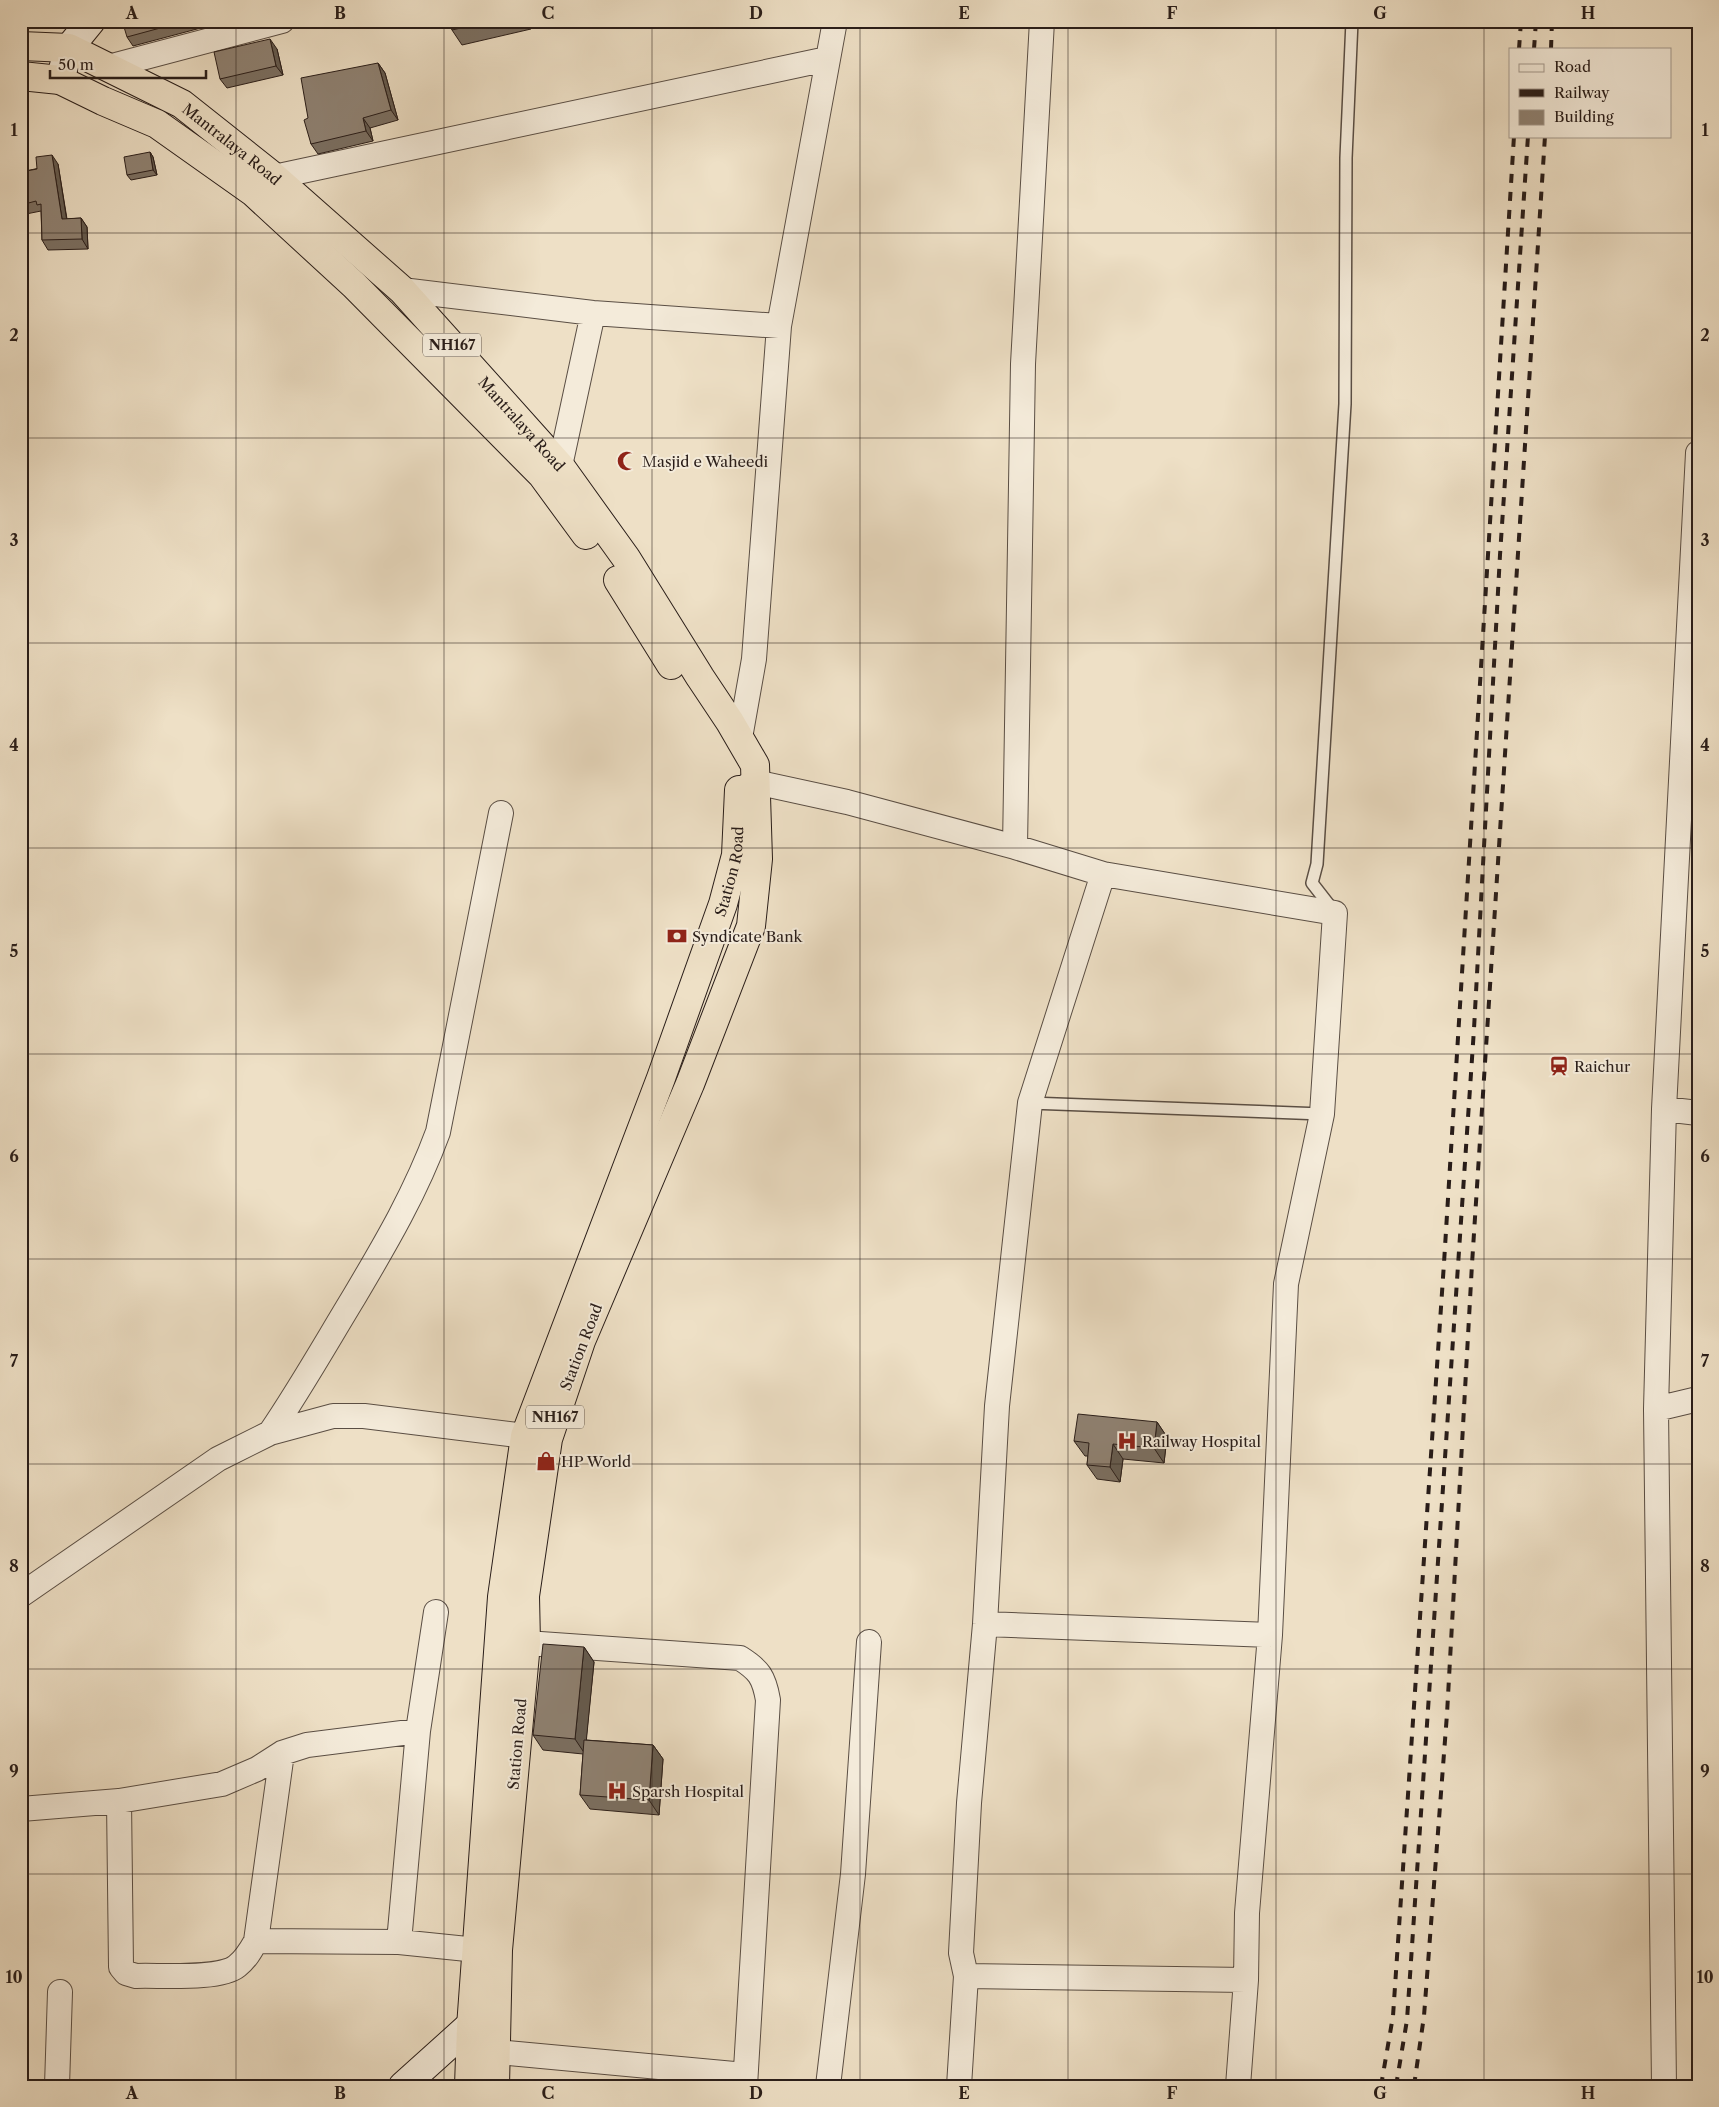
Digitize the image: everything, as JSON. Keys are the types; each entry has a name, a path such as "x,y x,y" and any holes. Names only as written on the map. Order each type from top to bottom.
{"highway":[{"name":"Mantralaya Road","path":"21,46 69,48 182,104 274,177 402,290 560,466 626,558 740,738 755,765 747,786"},
{"name":"Mantralaya Road","path":"21,76 60,80 157,124 253,192 354,285 542,475 615,575 646,627 739,768 747,786"},
{"name":"Station Road","path":"469,2086 471,2027 502,1596 526,1436 658,1087 722,904 736,855 747,786"},
{"name":"Station Road","path":"495,2086 498,1950 526,1644 525,1596 548,1439 581,1341 690,1084 751,926 758,859 747,786"}],"main road":[{"path":"60,80 69,48 91,21"},
{"path":"403,2086 471,2027 498,2000"}],"street":[{"path":"108,67 282,21"},
{"path":"740,738 754,659 779,326 835,21"},
{"path":"1015,847 1023,364 1042,21"},
{"path":"274,177 827,59"},
{"path":"402,290 593,313 779,326"},
{"path":"560,466 593,313"},
{"path":"1664,2086 1656,1409 1664,1109 1698,453"},
{"path":"747,786 847,802 1015,847 1103,874 1335,913 1322,1114 1286,1284 1270,1635 1247,1913 1246,1980 1238,2086"},
{"path":"270,1433 296,1394 402,1216 425,1169 438,1132 501,813"},
{"path":"959,2086 966,1976 961,1953 969,1803 985,1624 997,1406 1030,1104 1103,874"},
{"path":"1664,1109 1698,1113"},
{"path":"1656,1409 1698,1398"},
{"path":"21,1595 218,1459 270,1433 333,1416 364,1416 526,1436"},
{"path":"399,1942 418,1731 436,1612"},
{"path":"985,1624 1270,1635"},
{"path":"828,2086 853,1874 869,1642"},
{"path":"497,2052 745,2080 768,1700 765,1683 755,1668 740,1658 526,1644"},
{"path":"21,1809 119,1801 222,1784 257,1769 282,1752 306,1745 418,1731"},
{"path":"119,1801 120,1967 126,1973 136,1976 219,1974 236,1967 249,1954 256,1941 282,1752"},
{"path":"256,1941 399,1942 477,1950"},
{"path":"966,1976 1246,1980"},
{"path":"57,2086 60,1992"}],"lane":[{"path":"1335,913 1312,884 1317,864 1345,404 1346,158 1352,21"},
{"path":"1030,1104 1322,1114"}],"building":[{"path":"145,21 186,21 127,37 124,27"},
{"path":"450,21 492,21 452,30"},
{"path":"270,39 276,66 220,79 214,52"},
{"path":"378,63 391,110 363,118 366,131 311,144 304,120 308,118 301,78"},
{"path":"150,152 153,170 127,175 124,157"},
{"path":"52,155 62,219 81,218 82,239 42,240 41,204 37,205 36,201 21,205 21,172 37,169 36,157"},
{"path":"1078,1414 1157,1422 1154,1448 1113,1444 1110,1467 1087,1465 1089,1443 1074,1441"},
{"path":"543,1644 584,1647 575,1739 533,1735"},
{"path":"584,1740 653,1745 649,1800 580,1795"}],"railway":[{"path":"1519,48 1521,21"},
{"path":"1534,48 1536,21"},
{"path":"1551,48 1552,21"},
{"path":"1381,2086 1393,2016 1444,1263 1514,138"},
{"path":"1396,2086 1407,2020 1474,1029 1500,555 1528,138"},
{"path":"1414,2086 1424,2016 1447,1714 1472,1264 1545,138"}],"place":[{"name":"Ｍasjid e Waheedi","path":"627,461"},
{"name":"Syndicate Bank","path":"677,936"},
{"name":"Raichur","path":"1559,1066"},
{"name":"Railway Hospital","path":"1127,1441"},
{"name":"HP World","path":"546,1461"},
{"name":"Sparsh Hospital","path":"617,1791"}]}
